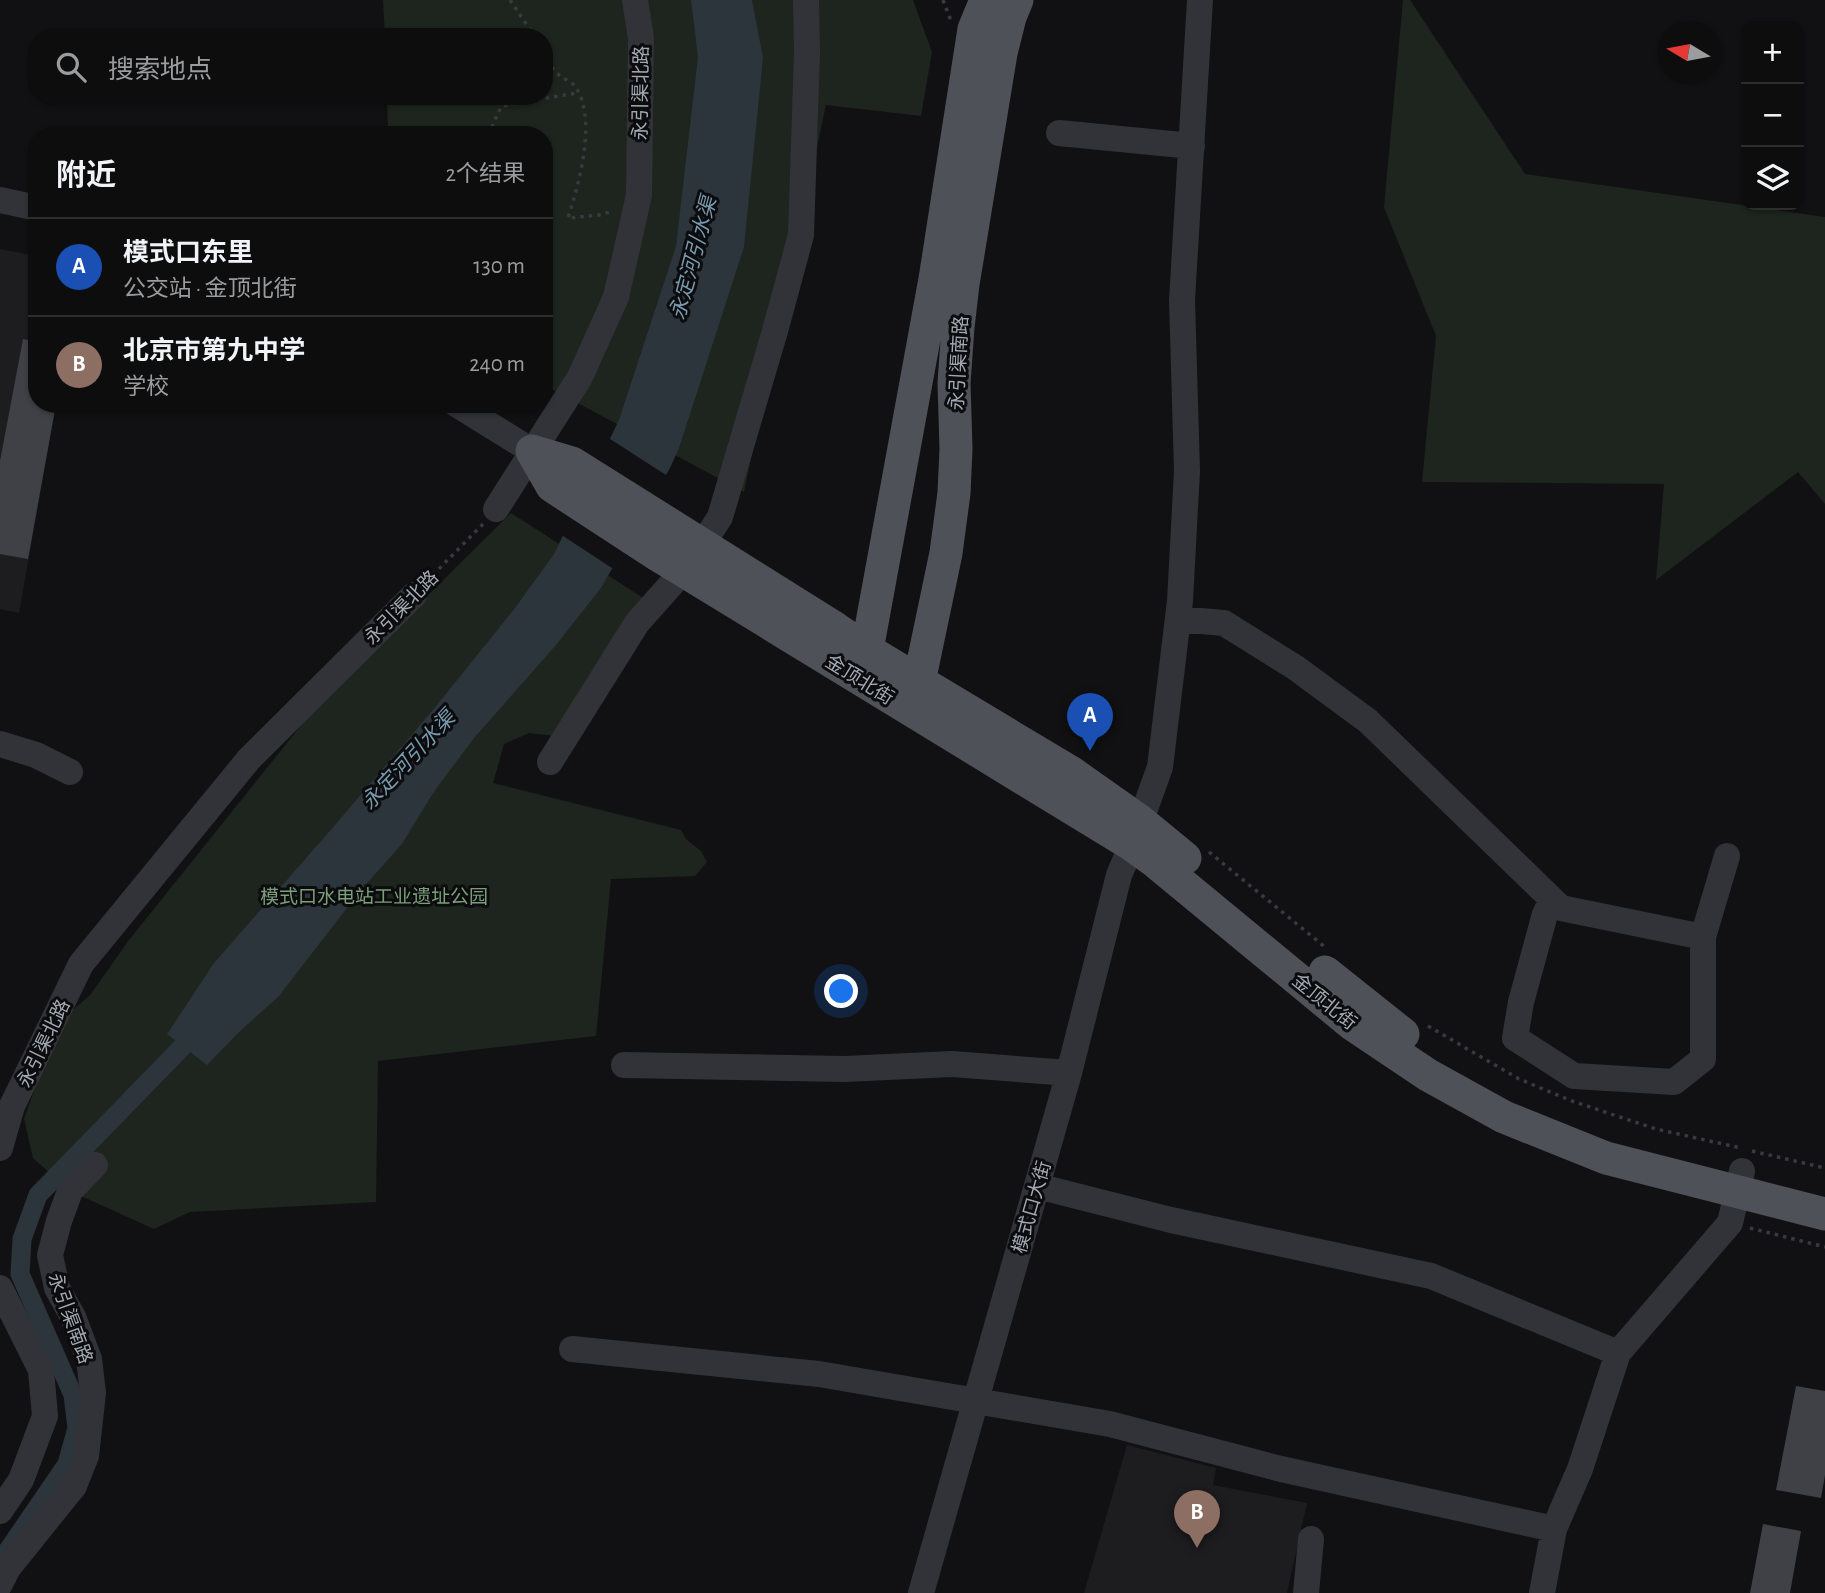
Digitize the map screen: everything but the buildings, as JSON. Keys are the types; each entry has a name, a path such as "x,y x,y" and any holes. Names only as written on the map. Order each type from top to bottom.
{"main road":[{"name":"永引渠南路","path":"863,664 935,279 990,8"},
{"name":"永引渠南路","path":"913,695 946,553 954,493 954,383 958,327 1001,53 990,8"},
{"name":"金顶北街","path":"532,451 572,463 573,482 1136,833 1153,860 1352,1024 1428,1075 1504,1116 1606,1158 1740,1182 1825,1192"},
{"name":"金顶北街","path":"1740,1182 1825,1214"}],"street":[{"name":"永引渠北路","path":"496,509 580,377 616,297 639,195 641,38 635,0"},
{"path":"550,762 679,549 720,517 801,235 807,52 806,0"},
{"name":"模式口大街","path":"921,1593 1069,1073 1119,874 1160,767 1178,619 1187,471 1182,300 1200,0"},
{"path":"1059,133 1192,146"},
{"path":"0,200 28,206"},
{"path":"471,413 532,451"},
{"name":"永引渠北路","path":"0,1148 12,1106 81,964 249,759 414,595"},
{"path":"1178,619 1224,623 1296,668 1368,721 1561,908 1703,937"},
{"path":"0,744 36,755 70,772"},
{"path":"1552,900 1541,926 1521,1002 1515,1038 1574,1076 1674,1082 1703,1059 1703,937 1727,856"},
{"path":"624,1065 844,1069 952,1064 1069,1073"},
{"name":"永引渠南路","path":"0,1584 8,1568 74,1486 86,1455 93,1393 89,1359 73,1317 57,1288 50,1255 70,1191 95,1165"},
{"path":"1542,1593 1554,1529 1580,1469 1618,1353 1730,1223 1740,1182"},
{"path":"1037,1186 1171,1220 1431,1276 1618,1353"},
{"path":"0,1288 41,1370 45,1416 21,1480 0,1511"},
{"path":"572,1349 819,1374 1110,1424 1281,1469 1554,1529"},
{"path":"1306,1593 1311,1539"}],"path":[{"path":"510,0 529,28"},
{"path":"553,68 556,74 572,83 583,102 583,162 568,218 617,210 635,214"},
{"path":"553,97 578,93"},
{"path":"492,126 501,107 508,105"},
{"name":"永引渠北路","path":"414,595 496,509"},
{"path":"1203,847 1326,948"},
{"path":"1424,1024 1519,1079 1572,1101 1656,1129 1825,1168"}],"shaded area":[{"path":"0,249 28,254 28,413 54,413 19,613 0,609"},
{"path":"1127,1445 1216,1468 1213,1485 1307,1503 1287,1593 1084,1593"}],"green space":[{"path":"383,0 913,0 932,52 921,116 826,105 744,492 553,390 553,126 388,126 387,105 553,105 553,28 385,28"},
{"path":"1403,0 1410,0 1525,174 1741,205 1741,210 1776,210 1825,217 1825,504 1798,472 1656,580 1664,484 1422,482 1436,336 1384,207"},
{"name":"模式口水电站工业遗址公园","path":"511,513 648,601 555,736 529,733 504,744 493,783 681,830 686,839 701,851 707,862 695,876 611,879 596,1036 378,1061 376,1202 190,1212 154,1229 70,1191 33,1158 24,1119 38,1079 73,1010 90,995 129,940 319,703"}],"water":[{"path":"691,0 752,0 763,58 744,247 679,448 670,468 601,588 556,645 474,738 435,790 402,844 360,891 279,996 207,1065 167,1034 214,963 437,705 515,608 554,554 619,420 676,246 698,57"}],"pier":[{"path":"607,437 669,477 615,570 560,534"}],"waterway":[{"name":"永定河引水渠","path":"4,1556 67,1464 77,1428 73,1395 20,1274 22,1239 38,1195 198,1028"}],"place":[{"name":"模式口东里","path":"1090,751"},
{"name":"北京市第九中学","path":"1197,1548"}]}
